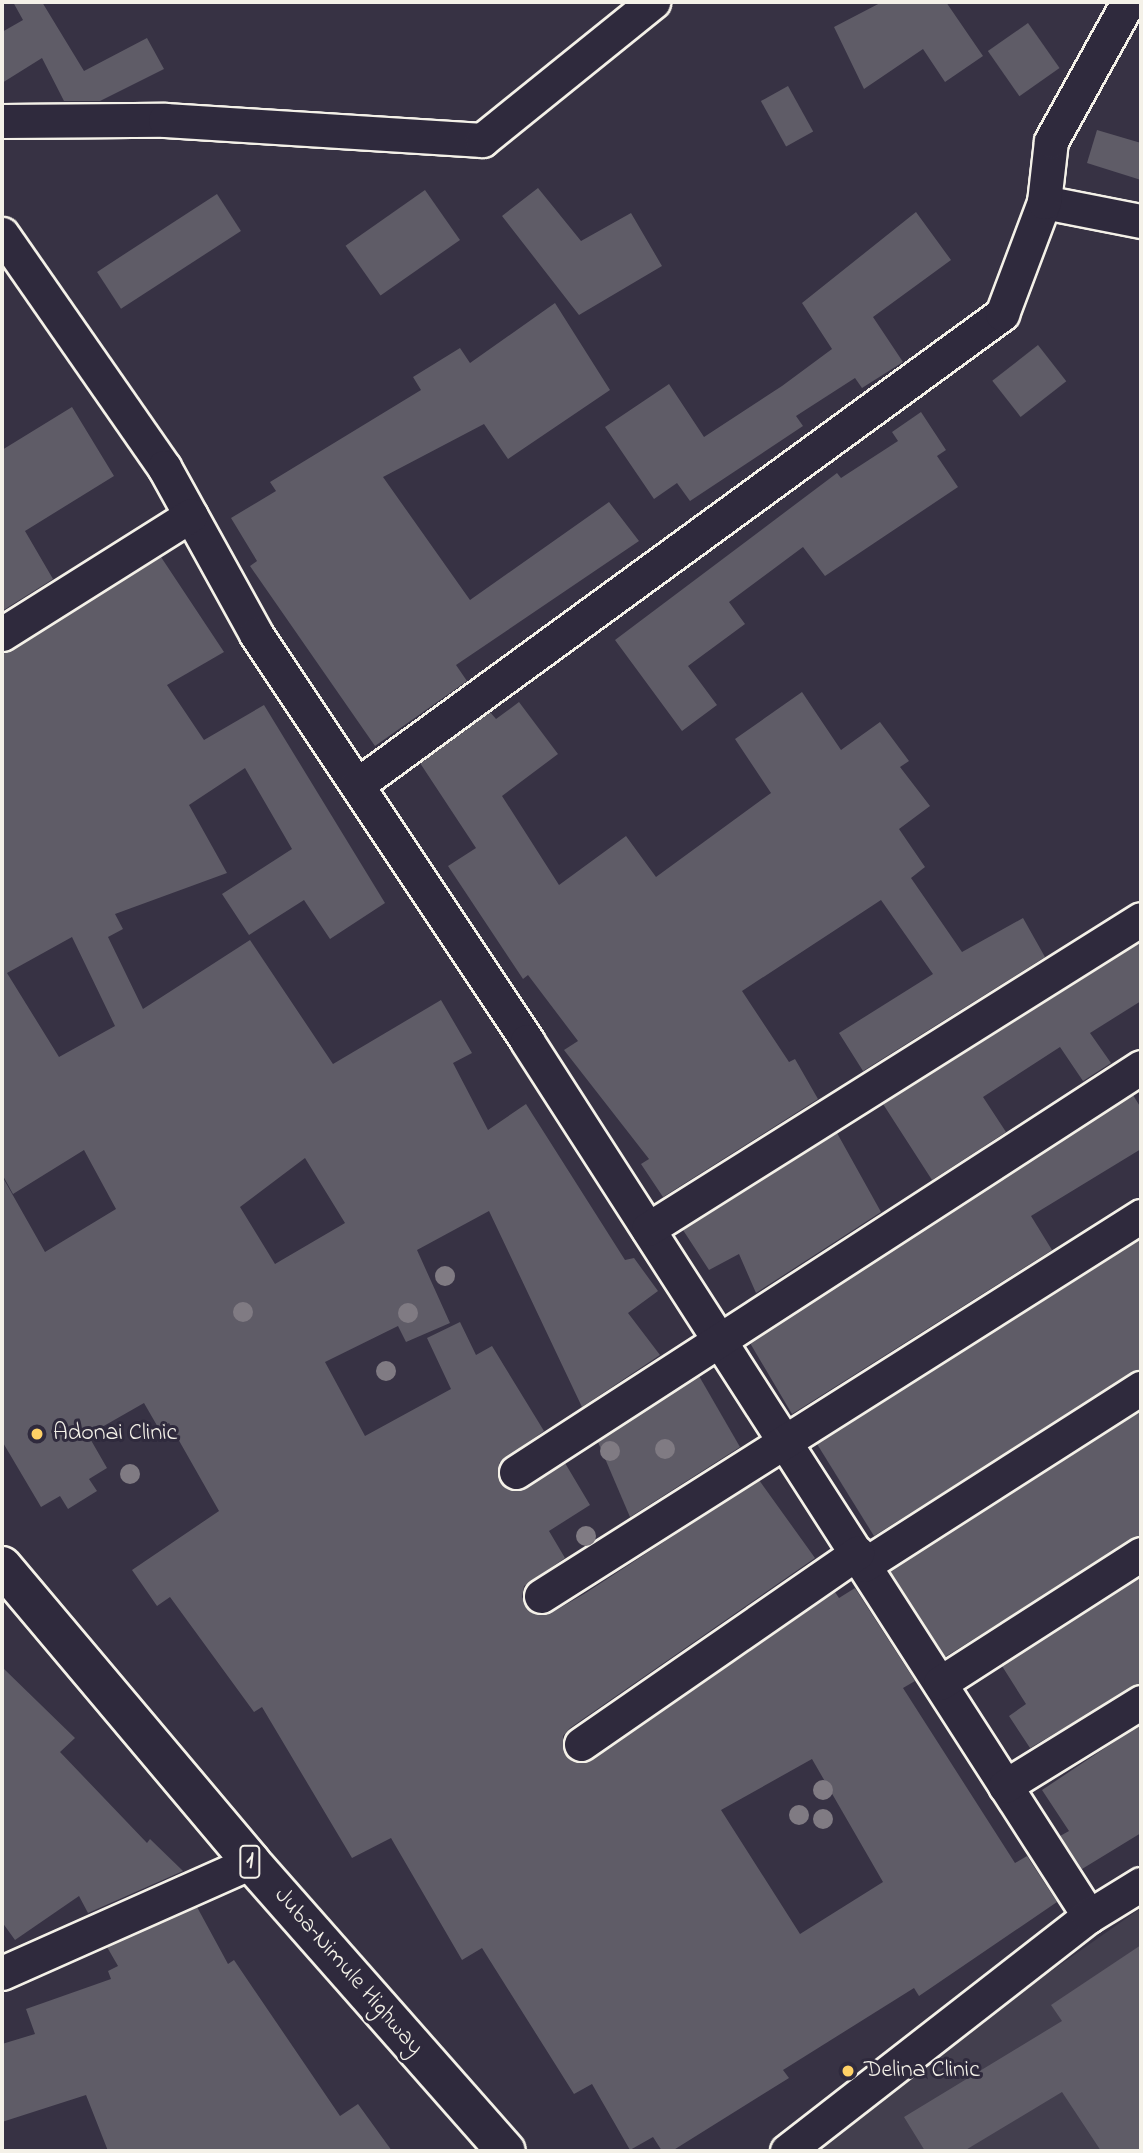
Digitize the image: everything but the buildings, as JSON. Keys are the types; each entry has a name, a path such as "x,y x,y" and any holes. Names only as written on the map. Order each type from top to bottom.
{"main road":[{"name":"Juba–Nimule Highway","path":"2,1566 251,1862 506,2151"}],"street":[{"path":"2,121 165,120 482,140 653,2"},
{"path":"358,785 1002,314 1044,202 1051,141 1128,2"},
{"path":"1044,202 1141,220"},
{"path":"2,234 191,515 256,634 358,785 648,1229 1089,1916"},
{"path":"2,634 191,515"},
{"path":"648,1229 1141,919"},
{"path":"516,1472 1141,1067"},
{"path":"541,1596 786,1444 1141,1216"},
{"path":"581,1744 860,1559 1141,1388"},
{"path":"940,1683 1141,1554"},
{"path":"1005,1786 1141,1702"},
{"path":"2,1973 251,1862"},
{"path":"787,2151 1089,1916 1141,1884"}],"shaded area":[{"path":"1141,1908 1141,2151 816,2151 929,2057"}],"place":[{"name":"Adonai Clinic","path":"37,1434"},
{"name":"Delina Clinic","path":"848,2071"}]}
